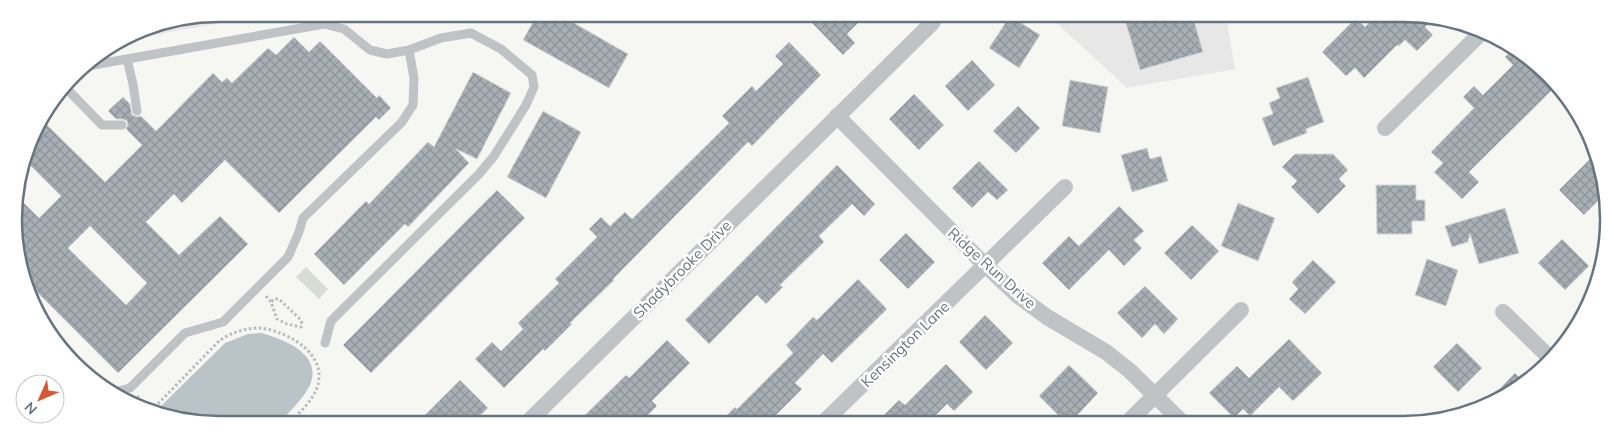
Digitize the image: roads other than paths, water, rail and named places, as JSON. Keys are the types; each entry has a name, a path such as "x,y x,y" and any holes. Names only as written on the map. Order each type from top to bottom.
{"street":[{"name":"Shadybrooke Drive","path":"534,416 932,22"},
{"path":"1385,128 1477,36"},
{"name":"Ridge Run Drive","path":"837,116 1017,295 1106,352 1130,371 1176,416"},
{"name":"Kensington Lane","path":"830,416 1065,187"},
{"path":"1134,416 1240,310"},
{"path":"1503,312 1547,355"}],"lane":[{"path":"99,64 324,24 344,29 370,50 388,54 409,50 441,38 471,33 501,49 532,75 534,87 526,105 494,156 479,174 331,321 325,343"},
{"path":"121,390 130,388 185,332 223,322 288,257 303,218 402,122 413,105 414,78 409,50"},
{"path":"127,59 134,84 137,111"},
{"path":"70,92 102,125 122,125"}]}
